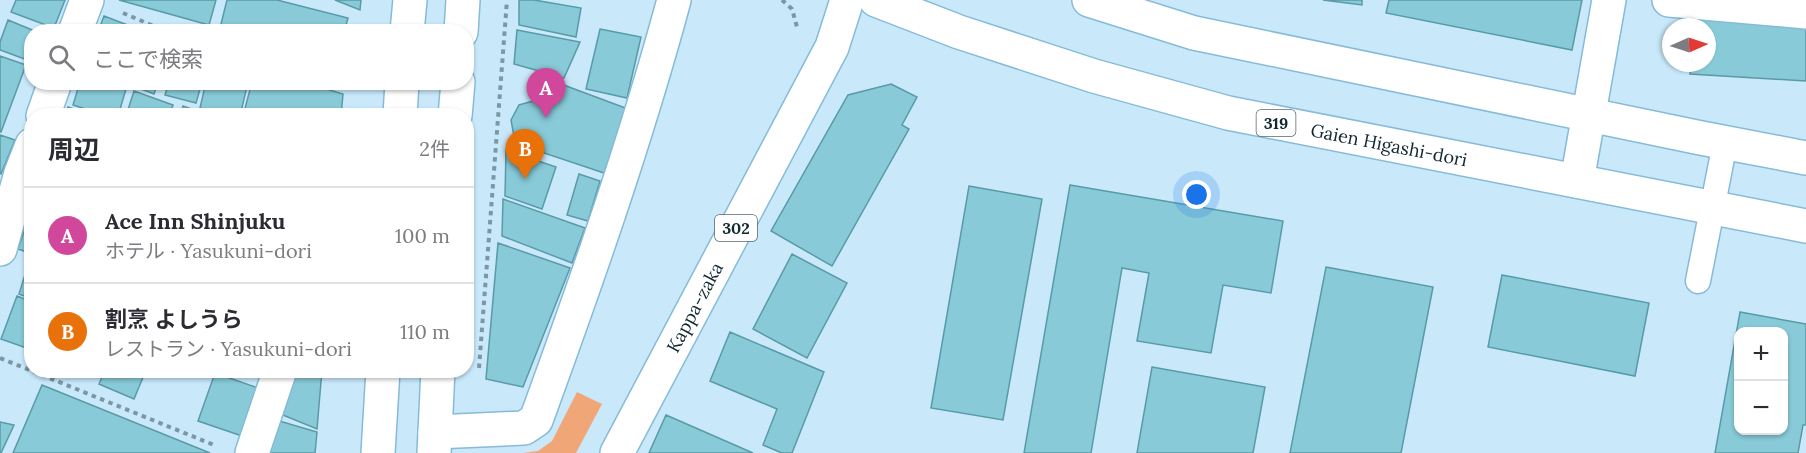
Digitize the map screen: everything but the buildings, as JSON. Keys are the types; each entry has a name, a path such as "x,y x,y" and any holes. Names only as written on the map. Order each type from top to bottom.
{"main road":[{"path":"408,24 410,0"},
{"path":"462,24 464,0"},
{"path":"438,378 435,442 478,430 524,428 536,420 612,207 647,99 674,0"},
{"name":"Kappa-zaka","path":"616,453 832,47 847,0"},
{"name":"Gaien Higashi-dori","path":"876,0 959,32 1094,76 1228,113 1806,226"},
{"path":"1089,0 1194,33 1806,158"},
{"path":"1576,182 1609,0"},
{"path":"1669,0 1806,12"},
{"path":"82,24 100,4"},
{"path":"46,108 52,90"},
{"path":"400,108 402,90"},
{"path":"456,108 457,90"},
{"path":"0,249 24,165"},
{"path":"238,451 276,378"},
{"path":"378,453 383,378"}],"lane":[{"path":"1698,281 1724,143"}],"path":[{"path":"478,430 477,390 507,0"},
{"path":"100,4 149,24"},
{"path":"0,358 24,367"},
{"path":"51,378 238,451"}],"shaded area":[{"path":"577,392 602,404 576,453 523,453 538,451 552,441"}],"place":[{"name":"Ace Inn Shinjuku","path":"546,118"},
{"name":"割烹 よしうら","path":"525,179"}]}
